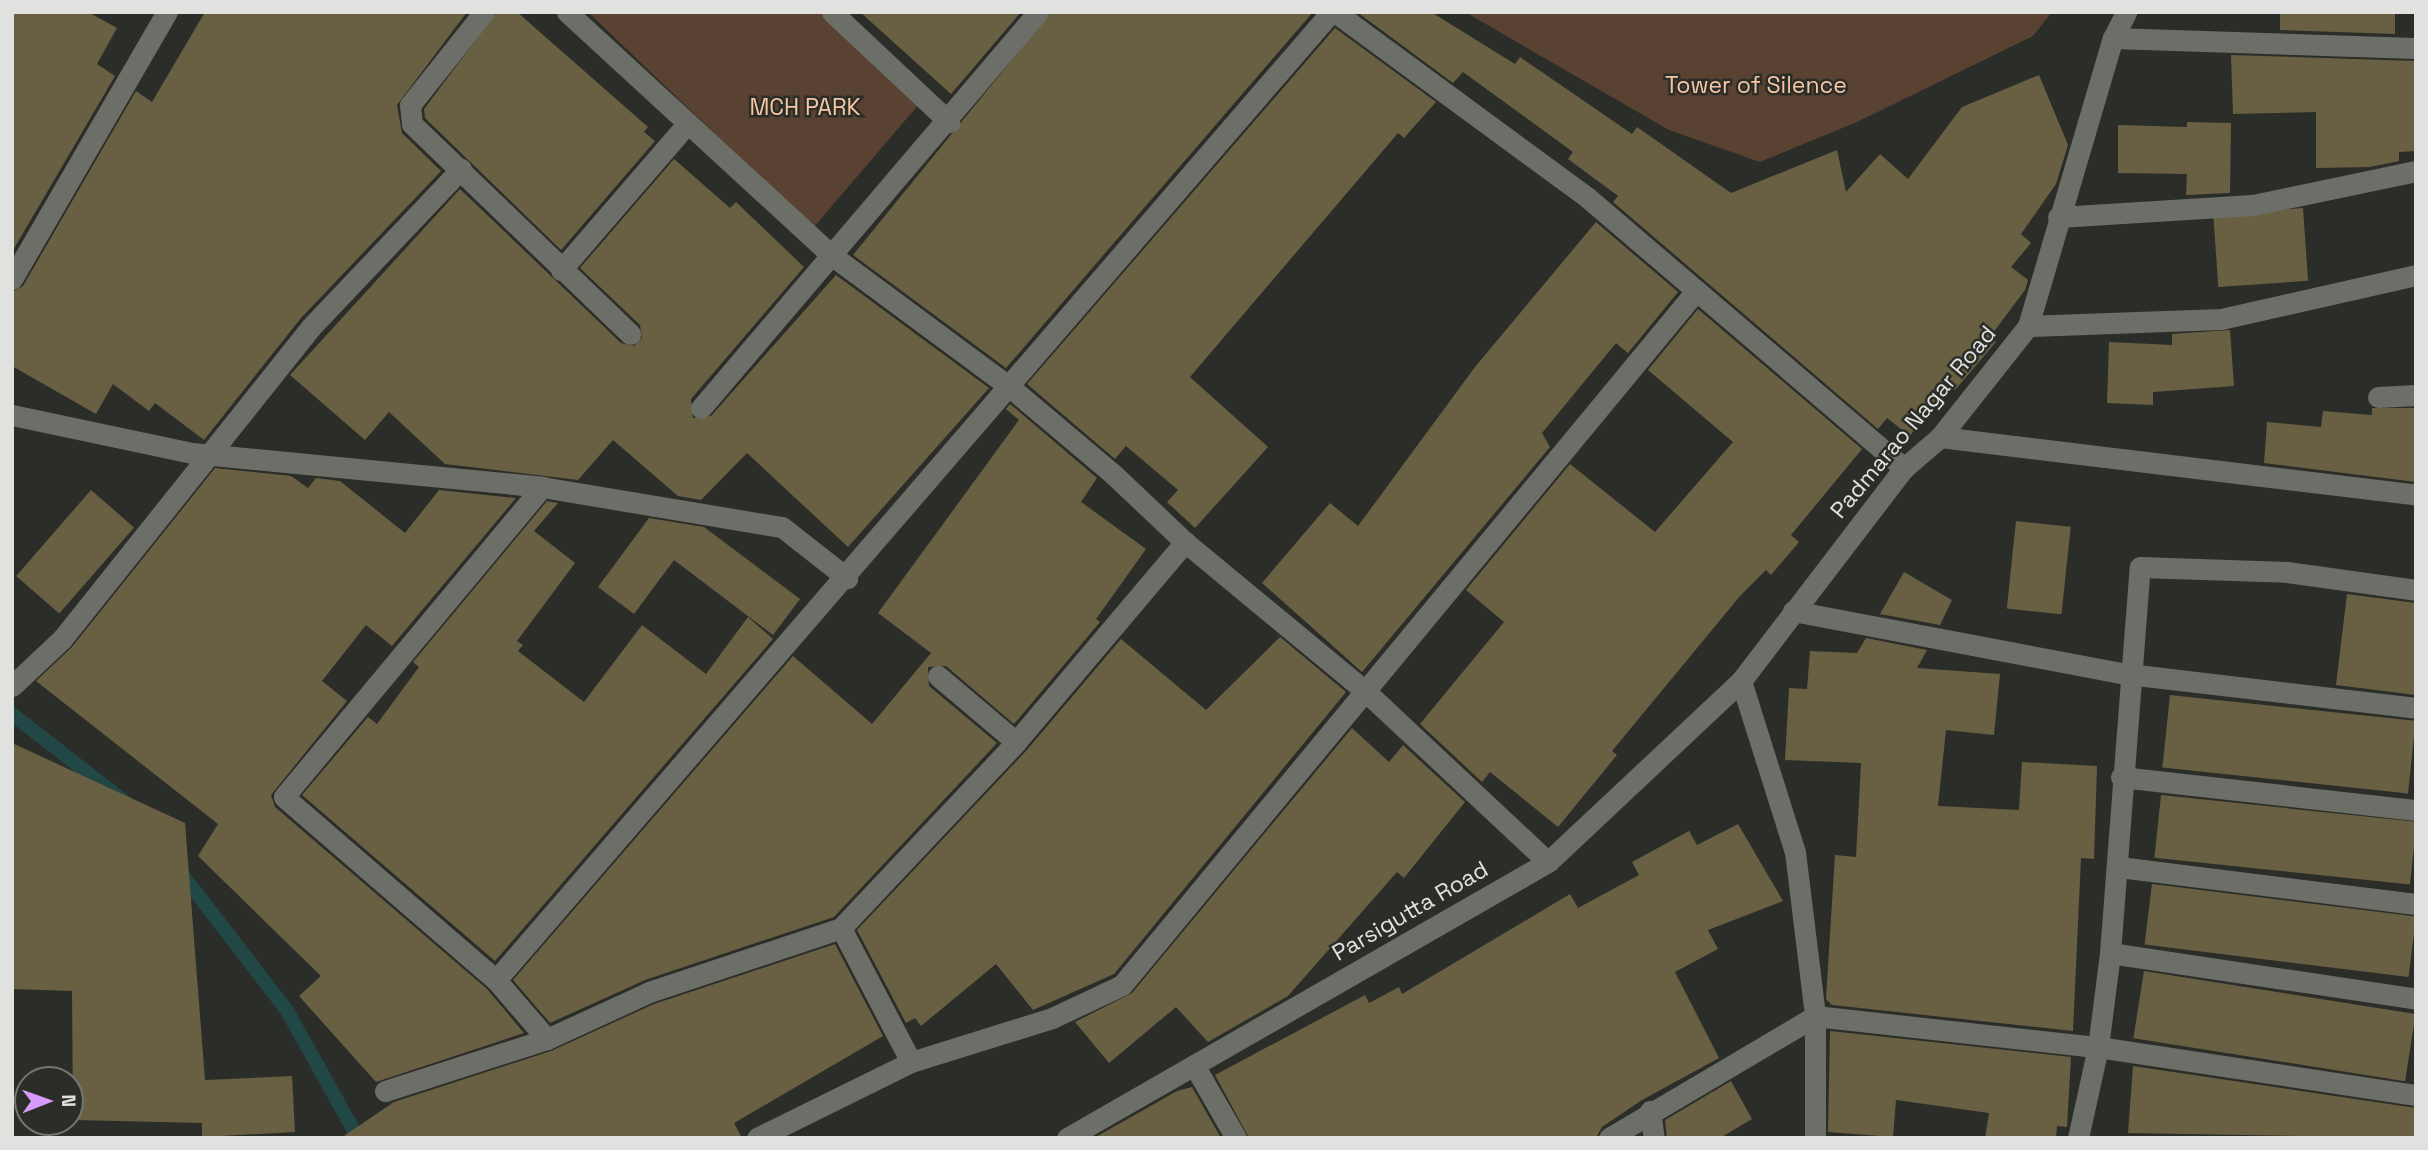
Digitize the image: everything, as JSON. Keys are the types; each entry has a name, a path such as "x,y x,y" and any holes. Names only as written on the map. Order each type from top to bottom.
{"street":[{"path":"12,279 167,12"},
{"path":"484,12 410,105 408,116 561,270 630,334"},
{"path":"567,12 830,254 1011,388 1185,542 1363,689 1548,862"},
{"path":"832,12 949,122"},
{"path":"701,408 830,254 949,122 1038,12"},
{"path":"496,980 847,578 1333,12 1578,190 1904,468"},
{"name":"Padmarao Nagar Road","path":"1741,681 1904,468 1940,437 2028,326 2113,38 2126,12"},
{"path":"2113,38 2416,48"},
{"path":"561,270 688,122"},
{"path":"12,686 62,639 207,453 311,327 461,169"},
{"path":"2058,217 2253,205 2416,171"},
{"path":"2028,326 2221,319 2416,275"},
{"path":"757,1138 911,1062 1052,1018 1122,985 1363,689 1696,291"},
{"path":"2378,397 2416,395"},
{"path":"12,415 207,453 542,487 782,527 847,578"},
{"path":"1940,437 2416,495"},
{"path":"542,487 284,797 496,980 547,1039"},
{"path":"385,1091 547,1039 649,992 841,928 1016,742 1185,542"},
{"path":"2078,1138 2098,1047 2110,953 2119,867 2121,778 2128,674 2140,567 2287,572 2416,590"},
{"path":"1793,611 2128,674 2416,708"},
{"path":"938,676 1016,742"},
{"path":"1741,681 1795,852 1815,1016 1815,1138"},
{"name":"Parsigutta Road","path":"1068,1138 1548,862 1741,681"},
{"path":"2121,778 2416,810"},
{"path":"2119,867 2416,904"},
{"path":"841,928 911,1062"},
{"path":"2110,953 2416,999"},
{"path":"1609,1138 1650,1111 1815,1016 2098,1047 2416,1095"},
{"path":"1194,1065 1236,1138"},
{"path":"1650,1111 1654,1138"}],"green space":[{"name":"MCH PARK","path":"588,12 826,12 920,103 813,228"},
{"name":"Tower of Silence","path":"1465,12 2052,12 2033,36 1857,122 1760,162 1669,130"}],"building":[{"path":"12,12 88,12 117,28 97,64 115,76 12,252"},
{"path":"205,12 467,12 397,105 402,133 441,171 301,318 204,440 155,403 149,411 113,384 96,414 12,366 12,292 23,286 136,91 152,102"},
{"path":"497,12 517,12 648,127 644,132 655,141 561,250 425,118 424,109"},
{"path":"860,12 1021,12 951,94"},
{"path":"1051,12 1313,12 1006,368 853,255"},
{"path":"1357,12 1431,12 1515,64 1520,57 1632,134 1637,127 1731,193 1837,150 1846,192 1880,154 1908,179 1962,107 2039,75 2068,145 2056,184 2021,234 2031,243 2011,267 2028,280 2025,290 1990,337 1996,342 1955,390 1947,384 1910,436 1887,418 1878,429 1613,202 1618,196 1568,159 1573,152 1463,72 1453,83"},
{"path":"2280,12 2395,12 2395,34 2280,30"},
{"path":"1335,28 1436,102 1404,138 1398,133 1190,377 1268,447 1195,528 1167,502 1178,490 1126,446 1115,459 1027,384"},
{"path":"2231,55 2416,61 2416,151 2399,152 2399,161 2370,167 2316,168 2316,112 2233,114"},
{"path":"2187,122 2231,123 2230,193 2186,195 2187,174 2118,173 2118,125 2187,127"},
{"path":"674,159 730,208 736,202 804,267 691,399 693,418 711,416 836,275 989,388 848,547 747,453 701,500 678,496 613,440 578,480 445,464 389,412 365,440 290,375 460,189 621,343 634,346 642,338 640,325 580,268"},
{"path":"2303,208 2308,281 2218,287 2213,214"},
{"path":"1596,222 1678,292 1628,353 1616,343 1542,433 1550,447 1362,672 1262,583 1330,503 1358,526 1475,367"},
{"path":"1698,309 1862,449 1791,535 1799,542 1771,575 1766,570 1740,596 1612,751 1617,755 1558,827 1490,772 1482,782 1420,724 1504,622 1466,590 1570,464 1655,532 1733,442 1648,370"},
{"path":"2230,330 2234,386 2153,392 2153,405 2107,403 2109,342 2172,345 2172,334"},
{"path":"1010,404 1097,478 1081,502 1146,549 1096,619 1100,622 1014,724 946,666 928,667 929,686 997,743 834,917 645,980 550,1023 513,980 793,656 872,724 931,653 878,613 1019,420 1006,409"},
{"path":"2372,408 2416,408 2416,482 2264,463 2267,422 2321,427 2323,411 2372,415"},
{"path":"215,468 291,476 308,488 316,478 340,481 405,533 439,490 516,498 392,646 366,625 322,681 347,701 271,795 275,807 487,989 524,1033 376,1082 299,996 321,976 198,856 218,824 36,681 72,647"},
{"path":"91,490 134,527 59,613 16,576"},
{"path":"547,501 558,503 534,531 575,563 517,641 523,645 518,651 584,702 642,625 706,674 748,617 773,639 495,961 302,795 368,717 377,724 419,667 413,662"},
{"path":"649,518 704,527 800,599 773,635 674,560 634,614 598,587"},
{"path":"2016,521 2071,527 2062,614 2007,609"},
{"path":"1904,572 1952,600 1940,625 1880,614"},
{"path":"2347,594 2416,603 2416,695 2336,685"},
{"path":"1280,637 1346,692 1114,974 1033,1010 996,964 921,1026 915,1018 906,1023 857,930 1026,751 1121,639 1206,710"},
{"path":"1866,638 1927,650 1917,668 2000,674 1994,735 1946,730 1938,806 2019,810 2022,762 2097,766 2094,859 2081,858 2073,1031 1832,1005 1826,999 1835,855 1856,857 1861,763 1785,760 1789,688 1807,689 1810,651 1857,653"},
{"path":"2170,695 2416,721 2408,793 2162,768"},
{"path":"1352,728 1389,762 1403,745 1465,802 1404,878 1397,872 1288,996 1208,1042 1176,1007 1109,1063 1075,1022 1132,993"},
{"path":"12,743 185,823 205,1080 292,1076 295,1132 202,1137 202,1123 84,1120 84,1066 73,1066 72,991 12,989"},
{"path":"2161,795 2416,822 2410,885 2154,858"},
{"path":"1738,824 1783,901 1708,930 1718,949 1675,972 1719,1058 1642,1100 1602,1127 1596,1138 1249,1138 1215,1075 1365,995 1369,1003 1399,987 1402,994 1570,894 1578,908 1639,875 1632,862 1689,831 1697,845"},
{"path":"2152,884 2416,916 2409,977 2145,945"},
{"path":"835,944 883,1036 734,1123 742,1138 341,1138 394,1102 551,1051 654,1004"},
{"path":"2144,971 2416,1014 2405,1081 2133,1038"},
{"path":"1830,1031 2071,1057 2067,1127 2057,1126 2056,1138 1985,1138 1989,1113 1896,1100 1893,1137 1828,1132"},
{"path":"2133,1066 2416,1108 2416,1138 2128,1133"},
{"path":"1731,1081 1752,1119 1720,1138 1667,1138 1665,1120"},
{"path":"1192,1087 1221,1138 1094,1138 1177,1091"}],"waterway":[{"path":"12,714 130,806"},
{"path":"178,869 286,1009 358,1138"}]}
